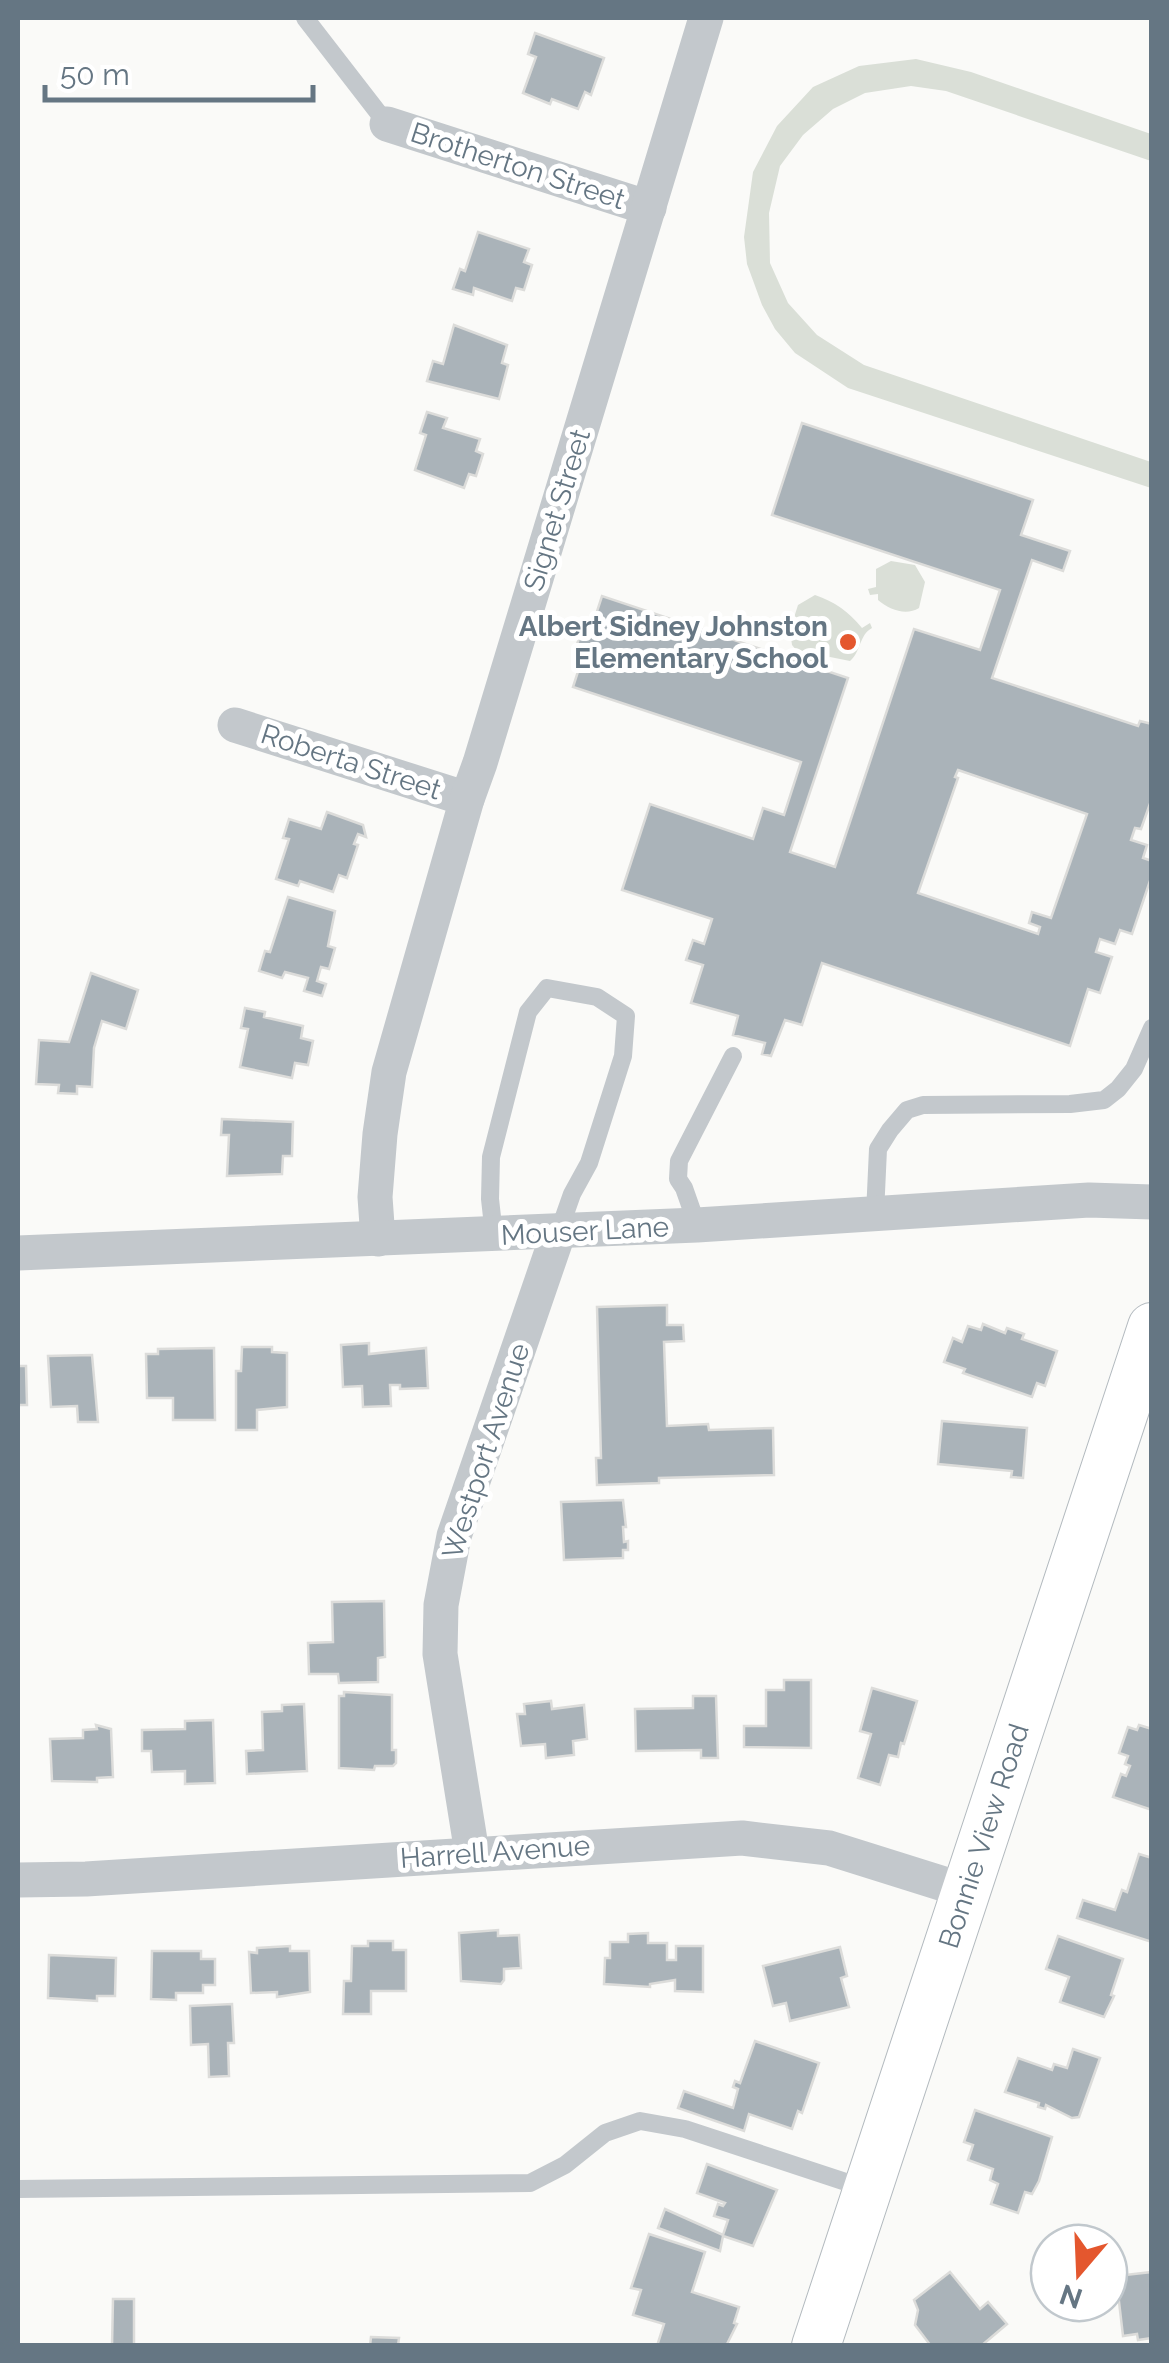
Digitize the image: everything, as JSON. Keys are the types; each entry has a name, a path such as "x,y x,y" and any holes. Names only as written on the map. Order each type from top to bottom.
{"street":[{"name":"Signet Street","path":"378,1239 380,1134 389,1072 467,799 706,18"},
{"name":"Brotherton Street","path":"387,124 649,208"},
{"name":"Roberta Street","path":"235,725 467,799"},
{"name":"Mouser Lane","path":"18,1253 697,1225 1090,1200 1152,1202"},
{"name":"Westport Avenue","path":"472,1853 440,1654 441,1605 454,1536 559,1231"},
{"name":"Bonnie View Road","path":"827,2333 867,2190 1152,1327"},
{"name":"Harrell Avenue","path":"18,1880 742,1838 829,1848 966,1891"}],"lane":[{"path":"305,18 387,124"},
{"path":"494,1235 491,1157 528,1012 546,988 597,997 626,1016 624,1056 589,1163 572,1194 559,1231"},
{"path":"875,1214 878,1149 907,1110 922,1105 1070,1104 1104,1100 1134,1068 1152,1028"},
{"path":"697,1225 678,1179 679,1161 733,1056"},
{"path":"18,2189 530,2183 565,2165 604,2133 640,2121 685,2129 867,2190"}],"shaded area":[{"path":"916,59 971,72 1151,134 1151,161 946,91 911,86 865,93 833,109 803,135 780,166 769,213 770,263 788,303 817,335 864,365 1151,462 1151,488 848,388 795,353 775,329 747,264 744,237 753,172 777,126 813,87 859,66"},
{"path":"891,561 915,565 925,582 919,608 898,611 878,600 878,594 870,595 868,589 876,587 876,569"},
{"path":"815,595 841,608 862,628 870,623 872,628 850,661 830,657 812,662 792,645 790,630 798,605"}],"building":[{"path":"535,33 604,58 591,95 585,92 578,109 552,99 550,104 523,93 536,57 528,54"},
{"path":"478,232 529,249 524,262 532,265 524,290 516,288 512,301 474,288 473,295 453,289 460,269 465,271"},
{"path":"454,325 507,345 502,363 508,365 499,399 427,381 433,361 443,364"},
{"path":"427,412 447,418 443,428 480,439 476,451 483,454 476,476 469,474 464,488 415,470 426,435 420,433"},
{"path":"802,423 1033,500 1021,535 1070,551 1063,571 1032,560 992,678 1138,726 1140,721 1152,724 1152,798 1141,829 1135,828 1131,840 1147,845 1143,858 1152,861 1152,875 1132,934 1120,930 1115,944 1100,939 1096,952 1112,957 1100,993 1088,989 1070,1046 822,963 802,1025 785,1020 771,1056 762,1054 765,1043 733,1035 738,1016 691,1003 703,965 686,960 693,940 704,944 712,919 622,890 650,804 753,839 763,808 784,815 801,762 573,687 585,650 576,647 582,630 590,633 602,596 848,678 790,852 835,867 914,629 980,650 1000,590 772,515","holes":["958,770 1087,814 1051,918 1032,912 1029,923 1040,927 1038,934 918,893"]},
{"path":"327,812 363,825 366,837 358,834 347,878 339,875 333,892 300,881 298,886 276,879 289,839 283,838 289,819 321,829"},
{"path":"288,897 335,911 328,946 335,948 329,969 321,967 317,981 326,984 322,996 304,991 308,978 285,972 282,978 259,971 265,951 270,952"},
{"path":"91,973 138,990 126,1029 102,1021 94,1048 92,1087 77,1086 77,1094 58,1093 59,1085 36,1084 39,1040 69,1042"},
{"path":"245,1008 303,1026 301,1038 313,1041 308,1065 295,1063 292,1078 240,1067 248,1029 241,1028"},
{"path":"222,1119 293,1122 292,1156 283,1156 282,1174 227,1176 229,1135 221,1135"},
{"path":"667,1305 667,1325 683,1325 684,1341 664,1342 667,1426 708,1424 709,1430 773,1428 774,1475 659,1478 659,1483 597,1485 596,1458 601,1458 597,1307"},
{"path":"983,1324 1005,1333 1007,1328 1024,1334 1022,1339 1057,1351 1045,1386 1037,1383 1032,1397 963,1373 965,1369 944,1362 953,1338 962,1342 968,1326 981,1330"},
{"path":"369,1343 369,1354 426,1348 428,1388 400,1389 400,1385 390,1385 391,1406 363,1407 362,1386 343,1387 341,1345"},
{"path":"242,1347 272,1347 272,1352 287,1353 287,1407 257,1410 257,1430 236,1430 236,1371 241,1371"},
{"path":"214,1348 215,1420 173,1420 173,1398 147,1398 146,1354 158,1354 158,1349"},
{"path":"92,1355 98,1422 78,1422 77,1406 51,1407 48,1356"},
{"path":"18,1366 26,1366 27,1405 18,1405"},
{"path":"942,1421 1027,1428 1023,1478 1011,1477 1012,1471 938,1464"},
{"path":"623,1500 624,1542 628,1541 628,1550 623,1550 623,1558 564,1560 561,1502"},
{"path":"384,1601 385,1657 378,1658 378,1682 339,1683 338,1674 309,1674 308,1643 333,1642 332,1602"},
{"path":"784,1680 811,1680 811,1748 744,1747 744,1726 766,1726 766,1690 784,1690"},
{"path":"872,1688 917,1701 904,1744 901,1743 898,1757 889,1755 880,1785 858,1778 871,1734 860,1731"},
{"path":"344,1692 392,1695 392,1750 396,1750 393,1766 375,1766 374,1770 339,1768 339,1696 344,1696"},
{"path":"693,1696 716,1696 718,1758 701,1758 701,1750 636,1751 635,1709 693,1708"},
{"path":"551,1701 552,1709 584,1705 587,1739 573,1741 574,1755 546,1758 545,1744 521,1746 517,1714 525,1714 524,1704"},
{"path":"304,1704 307,1771 247,1774 246,1751 263,1750 262,1712 282,1711 282,1705"},
{"path":"213,1720 215,1783 185,1784 185,1771 152,1772 151,1751 142,1751 142,1730 185,1729 185,1721"},
{"path":"96,1725 111,1729 113,1777 97,1778 97,1782 52,1781 50,1739 83,1738 83,1730 97,1729"},
{"path":"1139,1725 1152,1729 1152,1810 1113,1797 1121,1774 1126,1776 1130,1766 1125,1764 1128,1756 1119,1753 1128,1727 1137,1730"},
{"path":"1139,1854 1152,1858 1152,1942 1077,1918 1083,1900 1115,1910 1122,1890 1127,1892"},
{"path":"498,1930 498,1936 519,1935 521,1968 504,1969 501,1984 461,1981 459,1933"},
{"path":"648,1933 648,1943 667,1943 667,1960 676,1960 676,1946 703,1946 703,1992 675,1991 675,1980 650,1987 604,1984 610,1942 628,1942 628,1934"},
{"path":"1058,1936 1123,1959 1104,2017 1060,2002 1069,1977 1046,1969"},
{"path":"368,1941 393,1941 393,1950 406,1950 406,1991 371,1991 371,2014 343,2014 344,1981 351,1981 352,1946 368,1946"},
{"path":"290,1946 290,1951 309,1951 310,1992 277,1997 277,1992 251,1993 249,1952"},
{"path":"840,1947 847,1976 841,1978 849,2007 790,2021 786,2003 773,2006 763,1966"},
{"path":"152,1951 201,1951 201,1959 215,1959 215,1985 203,1985 203,1993 176,1993 176,2000 151,1999"},
{"path":"49,1955 116,1958 115,1996 97,1996 97,2001 48,1998"},
{"path":"232,2004 234,2043 228,2043 229,2076 209,2077 208,2044 191,2045 190,2006"},
{"path":"755,2041 819,2063 802,2113 798,2111 792,2129 749,2114 744,2131 678,2108 684,2091 733,2108 738,2089 733,2087 735,2081 740,2083"},
{"path":"1073,2049 1100,2058 1079,2117 1072,2118 1046,2105 1045,2109 1038,2107 1039,2103 1005,2092 1018,2058 1052,2070 1054,2064 1067,2068"},
{"path":"975,2110 1052,2137 1039,2181 1032,2194 1025,2192 1018,2213 991,2204 998,2184 990,2180 993,2169 968,2160 973,2145 964,2142"},
{"path":"707,2164 777,2190 753,2246 723,2236 720,2251 658,2228 665,2209 723,2235 728,2220 714,2216 718,2204 725,2203 697,2193"},
{"path":"649,2234 705,2252 692,2292 739,2307 734,2323 737,2324 726,2346 657,2346 664,2324 633,2315 641,2290 631,2288"},
{"path":"950,2272 980,2309 988,2302 1007,2324 981,2346 931,2346 915,2325 918,2310 914,2300"},
{"path":"1152,2272 1152,2338 1123,2336 1121,2323 1129,2323 1129,2275"},
{"path":"113,2299 134,2299 134,2346 112,2346"},
{"path":"371,2337 399,2338 398,2346 370,2346"}],"place":[{"name":"Albert Sidney Johnston Elementary School","path":"848,642"}]}
